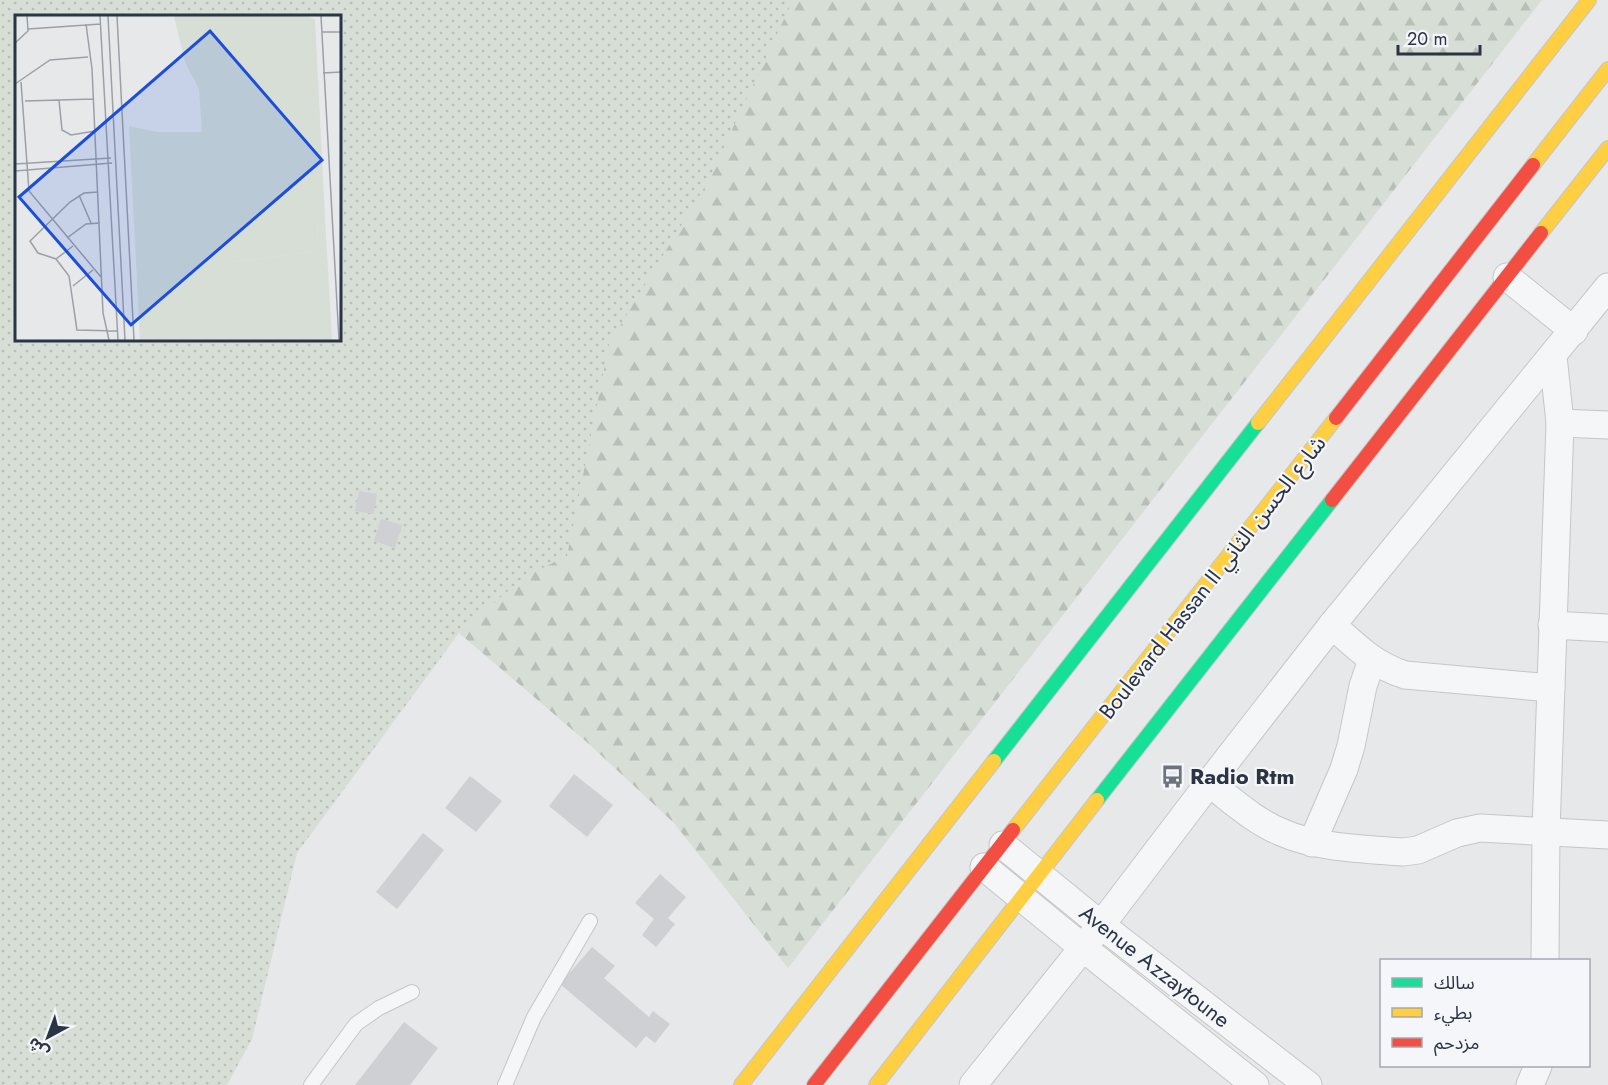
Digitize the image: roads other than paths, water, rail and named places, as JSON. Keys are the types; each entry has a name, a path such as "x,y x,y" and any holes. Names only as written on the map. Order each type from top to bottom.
{"main road":[{"path":"741,1085 1589,0"},
{"name":"Boulevard Hassan II شارع الحسن الثاني","path":"814,1085 1608,69"},
{"name":"Boulevard Hassan II شارع الحسن الثاني","path":"876,1085 1608,148"}],"street":[{"path":"1507,277 1574,331"},
{"path":"974,1085 1101,925 1332,625 1608,287"},
{"path":"1545,959 1546,831 1560,423 1553,356"},
{"path":"1560,423 1608,425"},
{"path":"1332,625 1372,660 1387,669 1405,675 1551,688"},
{"path":"1552,625 1608,628"},
{"path":"1312,843 1346,762 1363,686 1372,660"},
{"path":"1209,783 1257,820 1281,832 1312,843 1403,852 1418,850 1457,833 1480,828 1608,835"},
{"name":"Avenue Azzaytoune","path":"1003,845 1101,925 1308,1085"},
{"name":"Avenue Azzaytoune","path":"984,867 1255,1085"},
{"path":"1530,1085 1537,1067"}],"lane":[{"path":"504,1085 534,1017 590,921"},
{"path":"311,1085 356,1024 379,1008 412,992"}],"place":[{"name":"Radio Rtm","path":"1172,776"}]}
